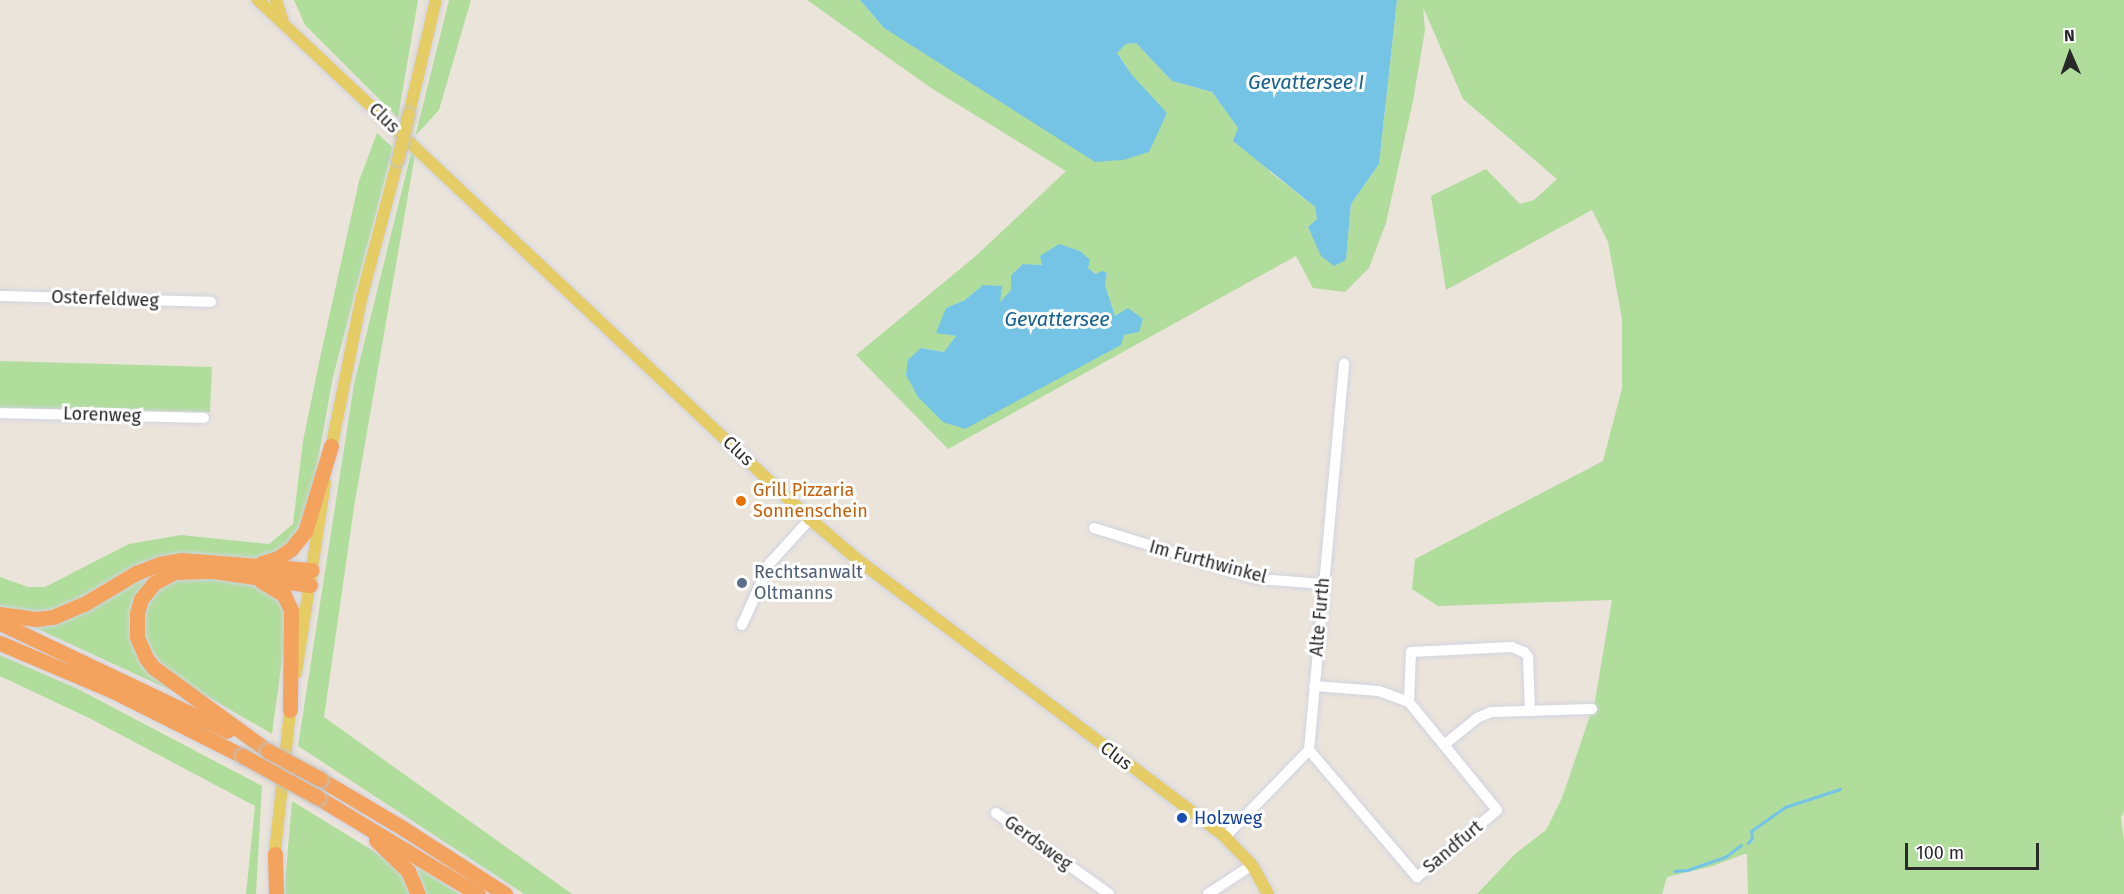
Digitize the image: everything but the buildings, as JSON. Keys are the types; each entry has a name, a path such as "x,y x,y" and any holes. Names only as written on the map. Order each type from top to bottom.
{"highway":[{"path":"331,446 305,532 291,549 254,570 175,572 154,583 147,590 136,612 135,625 142,648 153,667 246,737 320,779 505,894"},
{"path":"0,614 36,619 70,612 117,582 159,564 181,560 311,578"},
{"path":"254,570 284,595 291,610 290,710"},
{"path":"0,623 246,737"},
{"path":"0,643 113,691 243,756 413,852 478,894"},
{"path":"351,818 408,871 418,894"},
{"path":"275,854 276,894"}],"main road":[{"name":"Clus","path":"258,0 810,519 858,560 1225,837 1252,865 1269,894"},
{"path":"276,0 283,22"},
{"path":"271,894 290,710 331,446 362,296 398,160 436,0"}],"street":[{"name":"Osterfeldweg","path":"0,296 211,302"},
{"name":"Alte Furth","path":"1309,750 1344,364"},
{"name":"Lorenweg","path":"0,413 204,418"},
{"path":"742,625 770,563 810,519"},
{"name":"Im Furthwinkel","path":"1094,528 1259,579 1323,584"},
{"path":"1314,686 1379,691 1409,702 1411,652 1512,647 1524,652 1528,657 1530,711"},
{"name":"Sandfurt","path":"1309,750 1417,877 1497,810 1409,702"},
{"path":"1444,745 1484,714 1592,709"},
{"path":"1225,837 1309,750"},
{"name":"Gerdsweg","path":"996,813 1109,894"},
{"path":"1208,894 1252,865"}],"green space":[{"path":"294,0 418,0 398,118 305,25"},
{"path":"449,0 471,0 439,110 416,135 416,149 354,507 324,717 572,894 524,894 298,746 354,384"},
{"path":"807,0 860,0 884,28 1132,75 1117,53 1126,44 1136,43 1172,81 1212,92 1270,172 1315,207 1317,219 1308,227 1311,234 1346,260 1351,204 1379,164 1397,0 2124,0 2124,811 2121,817 2124,841 2124,894 1748,894 1747,854 1744,854 1713,866 1667,877 1662,894 1477,894 1515,854 1546,830 1562,798 1595,701 1612,600 1438,606 1412,589 1415,559 1603,461 1622,388 1622,319 1608,242 1592,210 1446,290 1431,196 1486,169 1520,204 1534,200 1557,179 1463,99 1423,7 1425,30 1413,101 1386,223 1369,268 1345,292 1313,288 1296,256 948,449 856,355 977,255 1066,171 931,88","holes":["1023,264 1088,268 1097,274 1107,273 1105,285 1115,316 906,375 922,348 944,352 957,336 949,335 946,308 965,300 984,285 999,304 1011,290 1011,275"]},
{"path":"377,133 392,147 333,377 308,514 299,533 282,551 255,559 167,556 140,563 72,602 55,609 33,612 0,606 0,577 28,587 45,587 129,544 181,535 269,544 293,524 303,441 320,358 359,181"},
{"path":"0,361 212,367 210,412 0,408"},
{"path":"168,568 132,603 129,620 136,655 172,691 27,624"},
{"path":"200,575 259,585 281,599 287,623 272,734 170,675 147,646 141,625 145,608 153,592 183,577"},
{"path":"0,655 78,689 262,786 256,894 246,894 255,806 91,719 0,676"},
{"path":"292,801 380,855 405,876 415,894 284,894"},
{"path":"403,857 460,894 426,894"}],"water":[{"name":"Gevattersee I","path":"860,0 1397,0 1379,164 1351,204 1346,260 1334,266 1321,256 1308,227 1317,219 1315,207 1233,141 1238,128 1212,92 1172,81 1136,43 1126,44 1117,53 1132,75 1167,113 1149,152 1123,160 1095,162 884,28"},
{"name":"Gevattersee","path":"1059,244 1080,251 1090,260 1088,268 1096,274 1102,271 1107,273 1105,285 1115,316 1128,308 1143,319 1139,332 1124,335 1121,345 965,429 943,422 918,397 906,375 908,360 921,348 944,352 956,336 936,333 946,308 965,300 983,285 1002,286 1000,302 1011,290 1011,275 1023,264 1042,265 1040,256"}],"waterway":[{"path":"1748,843 1752,838 1751,831 1785,807 1840,789"},
{"path":"1674,871 1687,870 1725,857 1741,845"}],"place":[{"name":"Grill Pizzaria Sonnenschein","path":"741,501"},
{"name":"Rechtsanwalt Oltmanns","path":"742,583"},
{"name":"Holzweg","path":"1182,818"}]}
